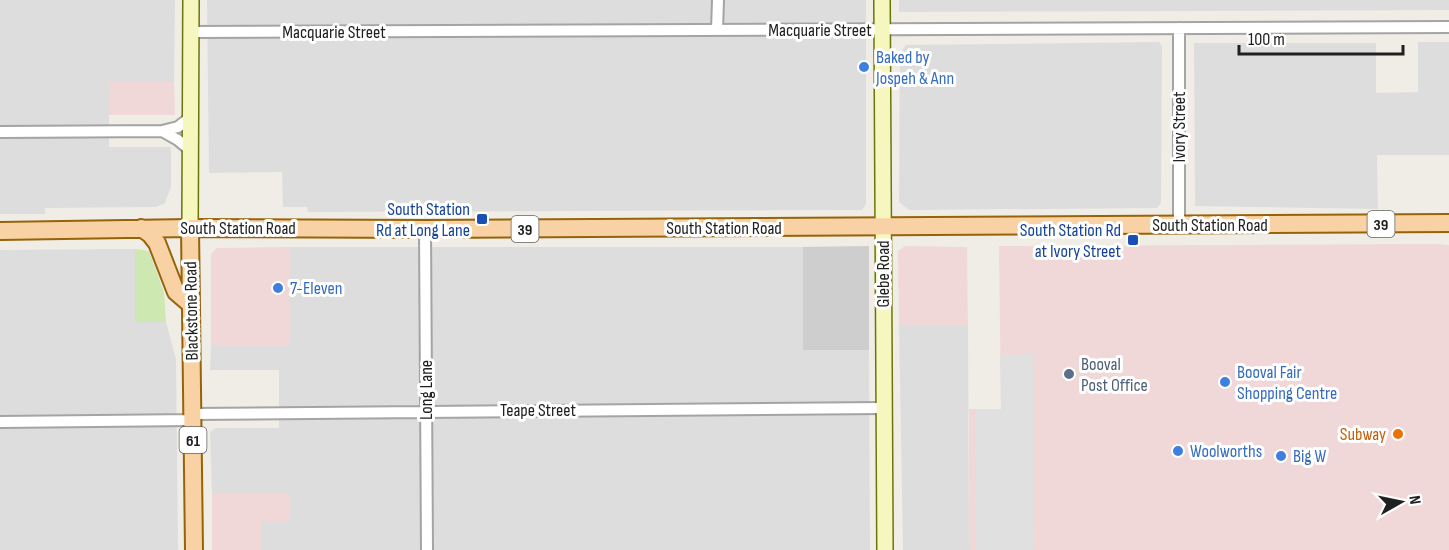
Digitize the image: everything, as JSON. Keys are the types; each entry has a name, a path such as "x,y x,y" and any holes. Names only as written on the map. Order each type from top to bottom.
{"main road":[{"path":"1449,210 1441,224 1449,233"},
{"name":"South Station Road","path":"0,231 141,228 425,229 1441,224"},
{"path":"141,228 158,243 176,292 190,304"},
{"name":"Blackstone Road","path":"190,228 194,550"}],"street":[{"name":"Blackstone Road","path":"190,228 191,0"},
{"path":"717,30 718,0"},
{"name":"Glebe Road","path":"882,0 884,549"},
{"name":"Macquarie Street","path":"191,32 1449,27"},
{"name":"Ivory Street","path":"1179,28 1179,225"},
{"path":"0,132 162,131 178,127 191,117"},
{"path":"162,131 190,150"},
{"name":"Long Lane","path":"425,229 427,550"},
{"name":"Teape Street","path":"0,422 427,411 883,408"}],"shaded area":[{"path":"0,0 175,0 174,82 109,83 109,147 170,147 171,149 171,187 165,203 156,207 45,208 45,214 0,214"},
{"path":"207,0 866,0 866,204 862,210 308,212 307,207 283,207 282,172 209,173"},
{"path":"899,0 1449,0 1449,10 899,12"},
{"path":"1159,42 1162,46 1161,203 1157,208 909,210 899,202 900,53 906,45"},
{"path":"1418,42 1449,42 1449,155 1377,155 1378,209 1195,206 1194,43 1376,43 1376,93 1418,92"},
{"path":"109,82 174,82 175,115 109,115"},
{"name":"Booval Fair Shopping Centre","path":"1449,245 1449,550 969,550 969,409 1001,409 999,246"},
{"path":"869,246 869,350 803,350 803,247"},
{"path":"905,246 967,247 968,326 899,326 898,251"},
{"path":"290,247 803,247 803,350 869,350 870,550 262,550 262,521 289,494 212,494 210,432 216,428 279,428 279,370 210,370 211,346 290,345"},
{"path":"290,247 290,346 211,346 211,254 217,248"},
{"path":"135,249 135,322 166,322 176,359 178,550 0,550 0,250"},
{"path":"899,326 968,326 969,550 903,550"},
{"path":"1033,354 1034,550 976,550 976,409 1001,409 1000,355"},
{"path":"212,494 289,494 289,521 262,521 262,550 212,550"}],"green space":[{"path":"135,249 149,251 164,292 166,322 135,322"}],"place":[{"name":"Baked by Jospeh & Ann","path":"864,67"},
{"name":"South Station Rd at Long Lane","path":"482,219"},
{"name":"South Station Rd at Ivory Street","path":"1133,240"},
{"name":"7-Eleven","path":"278,288"},
{"name":"Booval Post Office","path":"1069,374"},
{"name":"Booval Fair Shopping Centre","path":"1225,382"},
{"name":"Subway","path":"1398,434"},
{"name":"Woolworths","path":"1178,451"},
{"name":"Big W","path":"1281,456"}]}
